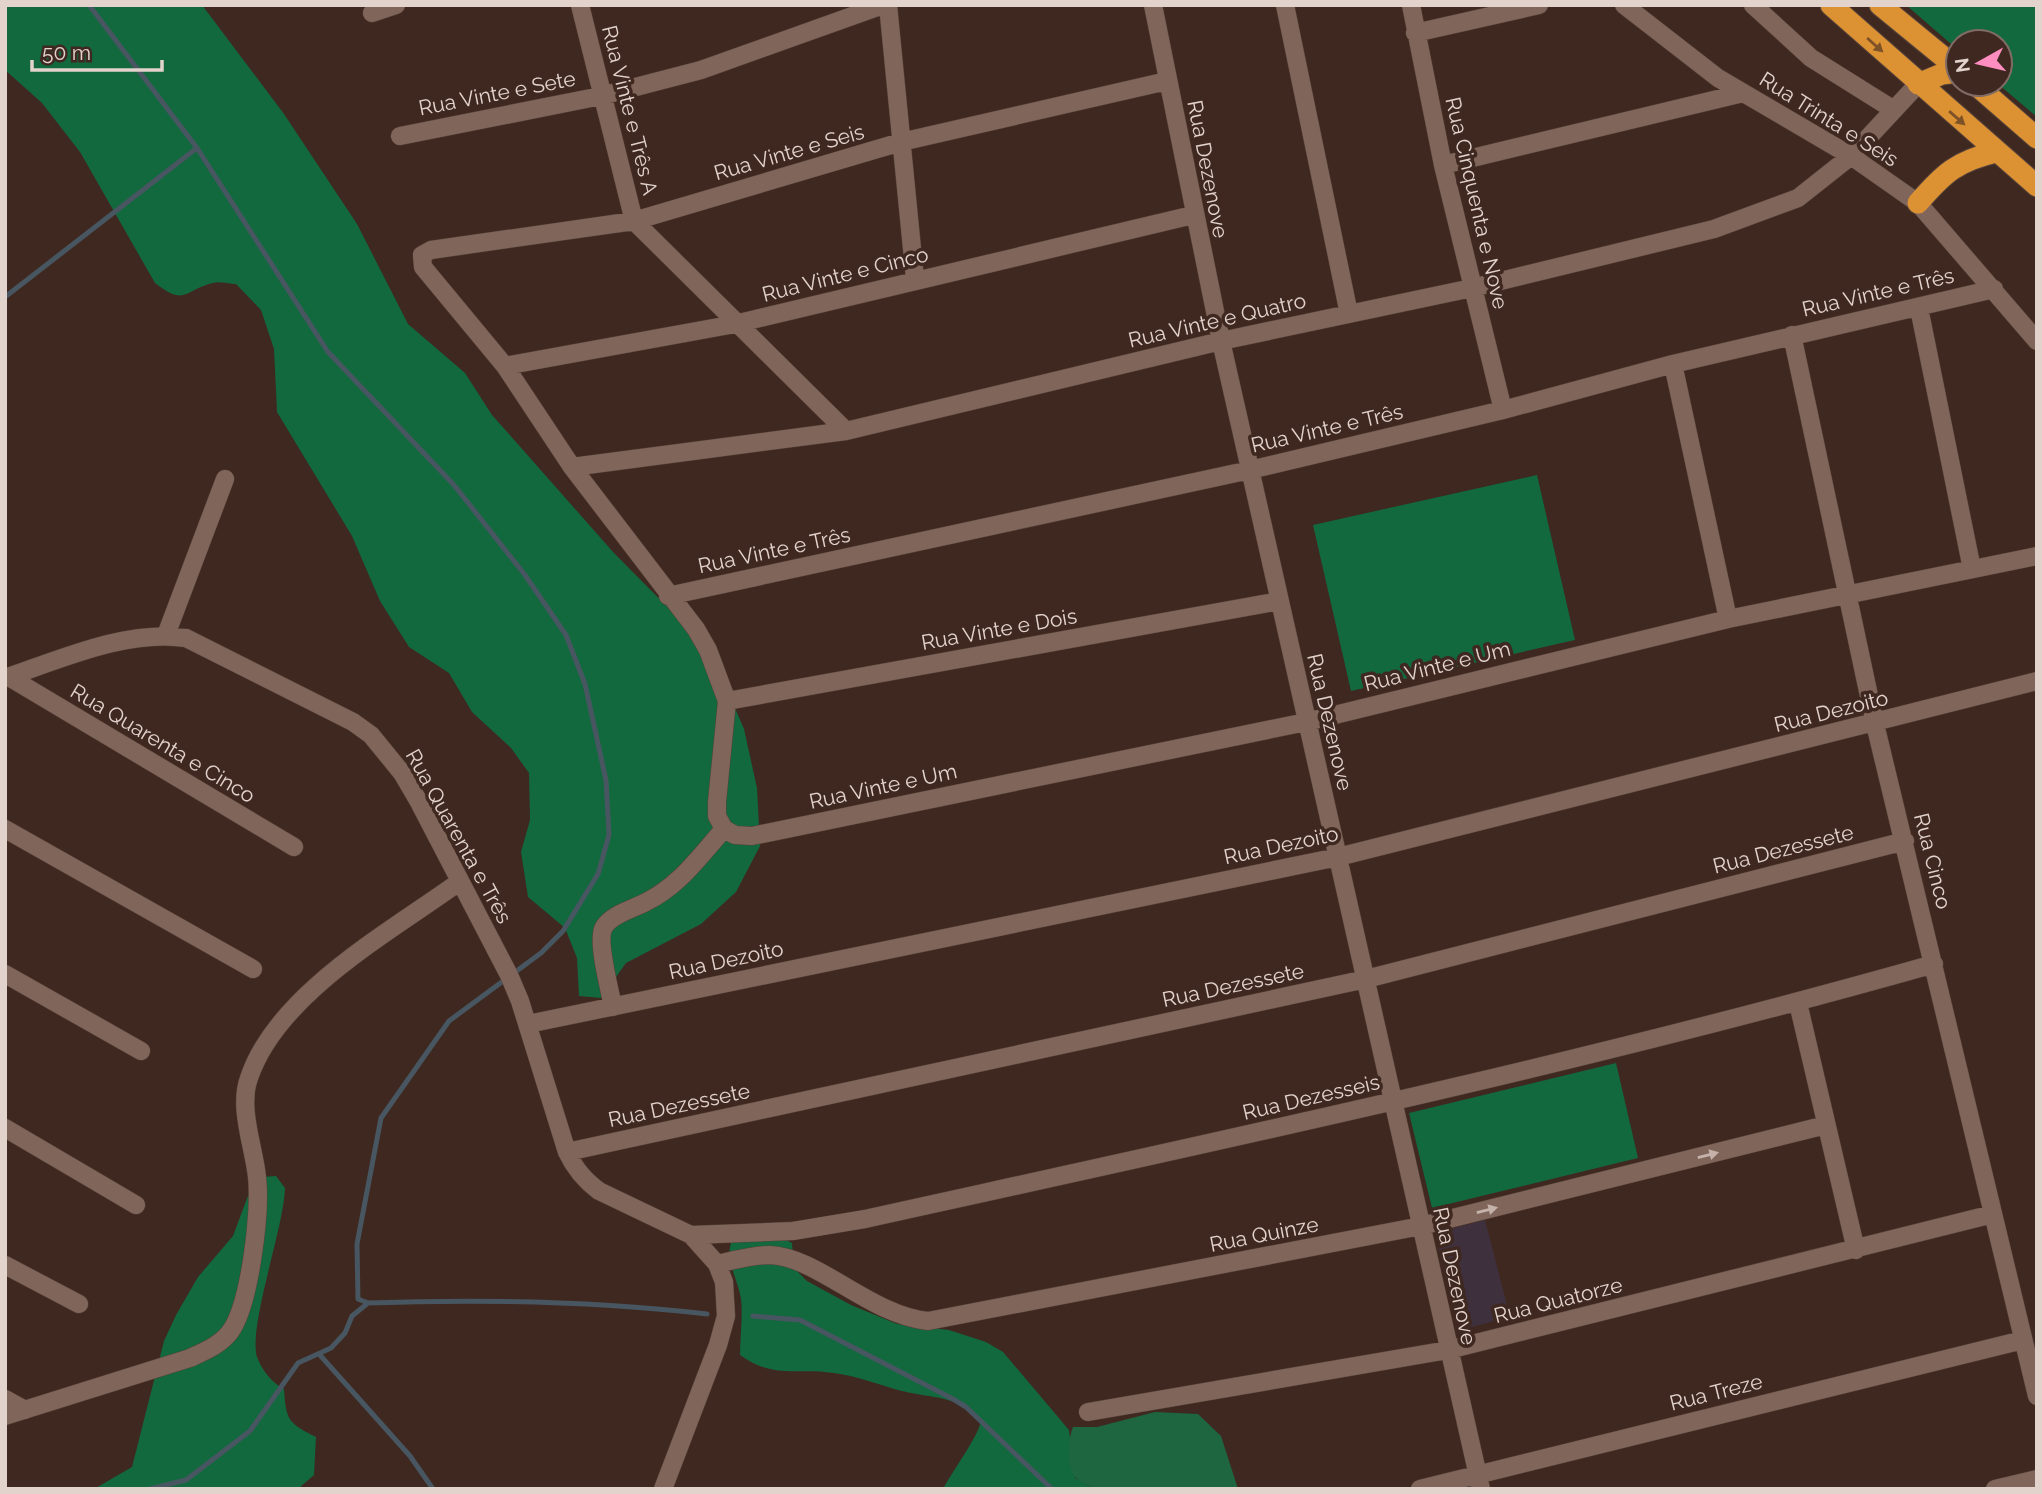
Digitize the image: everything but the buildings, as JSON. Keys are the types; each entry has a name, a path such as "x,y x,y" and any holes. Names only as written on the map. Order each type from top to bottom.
{"highway":[{"path":"1831,5 2037,186"},
{"path":"1880,5 1944,59"},
{"path":"1918,84 1944,74"},
{"path":"1991,98 2037,138"},
{"path":"1919,203 1942,175 1958,164 1996,152"}],"street":[{"path":"372,13 396,5"},
{"name":"Rua Vinte e Três A","path":"580,5 601,96 635,221 735,324 846,431"},
{"path":"885,5 915,279"},
{"name":"Rua Vinte e Sete","path":"400,136 601,96 740,58 885,5"},
{"name":"Rua Dezenove","path":"1153,5 1193,215 1479,1482"},
{"path":"1285,5 1349,314"},
{"name":"Rua Cinquenta e Nove","path":"1411,5 1443,165 1503,410"},
{"path":"1415,33 1539,5"},
{"name":"Rua Trinta e Seis","path":"1624,5 1666,41 1743,93 1851,156 1919,203 2037,341"},
{"path":"1753,5 1811,58 1894,110"},
{"name":"Rua Vinte e Seis","path":"505,366 423,267 422,255 431,250 635,221 901,142 1167,81"},
{"name":"Rua Vinte e Quatro","path":"572,467 846,431 1221,341 1472,288 1714,229 1798,198 1851,156 1918,84"},
{"path":"1443,165 1743,93"},
{"name":"Rua Vinte e Cinco","path":"505,366 735,324 915,279 1193,215"},
{"name":"Rua Vinte e Três","path":"668,596 1250,470 1503,410 1791,335 1994,289"},
{"path":"1919,308 1972,569"},
{"name":"Rua Cinco","path":"1791,335 1875,724 2037,1396"},
{"path":"1673,364 1728,619"},
{"path":"505,366 572,467 668,596 696,629 708,650 727,701 716,802 717,816 724,829 674,885 663,894 611,919 603,928 602,940 613,1007"},
{"path":"166,635 225,479"},
{"name":"Rua Vinte e Um","path":"724,829 735,835 752,836 1306,722 1728,619 1847,597 2037,556"},
{"name":"Rua Vinte e Dois","path":"727,701 1280,601"},
{"name":"Rua Quarenta e Três","path":"7,678 114,643 166,635 203,645 353,722 371,735 402,773 509,975 528,1024 567,1152 585,1181 599,1191 691,1235"},
{"name":"Rua Quarenta e Cinco","path":"7,678 294,848"},
{"name":"Rua Dezoito","path":"528,1024 1338,857 1875,724 2037,681"},
{"path":"5,829 253,969"},
{"name":"Rua Dezessete","path":"567,1152 1366,979 1905,841"},
{"path":"5,1416 191,1358 215,1346 231,1331 240,1311 258,1223 257,1174 246,1103 249,1077 267,1043 306,997 334,972 459,882"},
{"name":"Rua Dezesseis","path":"691,1235 827,1227 1393,1102 1798,1003 1934,964"},
{"path":"5,974 141,1051"},
{"path":"1798,1003 1856,1250"},
{"name":"Rua Quinze","path":"717,1264 754,1256 793,1260 887,1311 908,1319 928,1321 1421,1226 1826,1125"},
{"path":"5,1128 136,1205"},
{"name":"Rua Quatorze","path":"1088,1412 1448,1350 1993,1214"},
{"path":"663,1489 711,1367 726,1316 724,1282 717,1264 691,1235"},
{"path":"5,1265 79,1304"},
{"name":"Rua Treze","path":"1420,1489 1479,1482 2023,1340"},
{"path":"5,1399 25,1410"},
{"path":"1995,1489 2037,1479"}],"shaded area":[{"path":"1485,1220 1510,1317 1460,1330 1435,1233"}],"green space":[{"path":"5,5 202,5 284,114 357,224 408,324 465,373 492,415 614,553 710,650 744,729 757,788 760,846 736,892 701,924 626,963 601,998 579,996 577,958 565,928 528,897 521,852 530,820 529,773 511,748 472,712 449,673 409,647 380,601 352,536 277,412 274,349 261,310 236,284 215,282 179,295 155,283 80,152 42,103 5,70"},
{"path":"1906,5 2037,5 2037,117 2014,98 2014,28 1944,28 1944,38"},
{"path":"1537,475 1575,640 1351,691 1313,525"},
{"path":"1616,1063 1638,1158 1432,1208 1409,1113"},
{"path":"276,1176 285,1188 257,1323 257,1357 268,1376 284,1389 290,1419 299,1428 316,1437 314,1475 299,1488 290,1489 94,1489 132,1467 164,1341 176,1315 198,1277 233,1236 252,1185 262,1177"},
{"path":"735,1235 776,1235 792,1243 794,1268 807,1281 851,1305 897,1324 949,1330 986,1342 1003,1352 1069,1430 1075,1478 1095,1489 943,1489 981,1421 965,1407 945,1399 902,1391 843,1374 764,1368 740,1355 741,1299 730,1259 731,1243"},
{"path":"1155,1412 1198,1414 1221,1436 1238,1489 1095,1489 1075,1477 1070,1467 1069,1453 1073,1427 1097,1427"}],"waterway":[{"path":"89,5 197,148 328,352 454,485 525,575 566,635 585,684 606,780 609,835 598,874 563,931 541,953 449,1021 381,1118 357,1244 358,1299 368,1303 496,1301 580,1304 707,1314"},
{"path":"5,297 197,148"},
{"path":"150,1489 186,1480 250,1431 298,1363 331,1348 345,1333 352,1316 368,1303"},
{"path":"753,1316 800,1320 953,1399 966,1407 1052,1489"},
{"path":"319,1354 410,1456 433,1489"}]}
